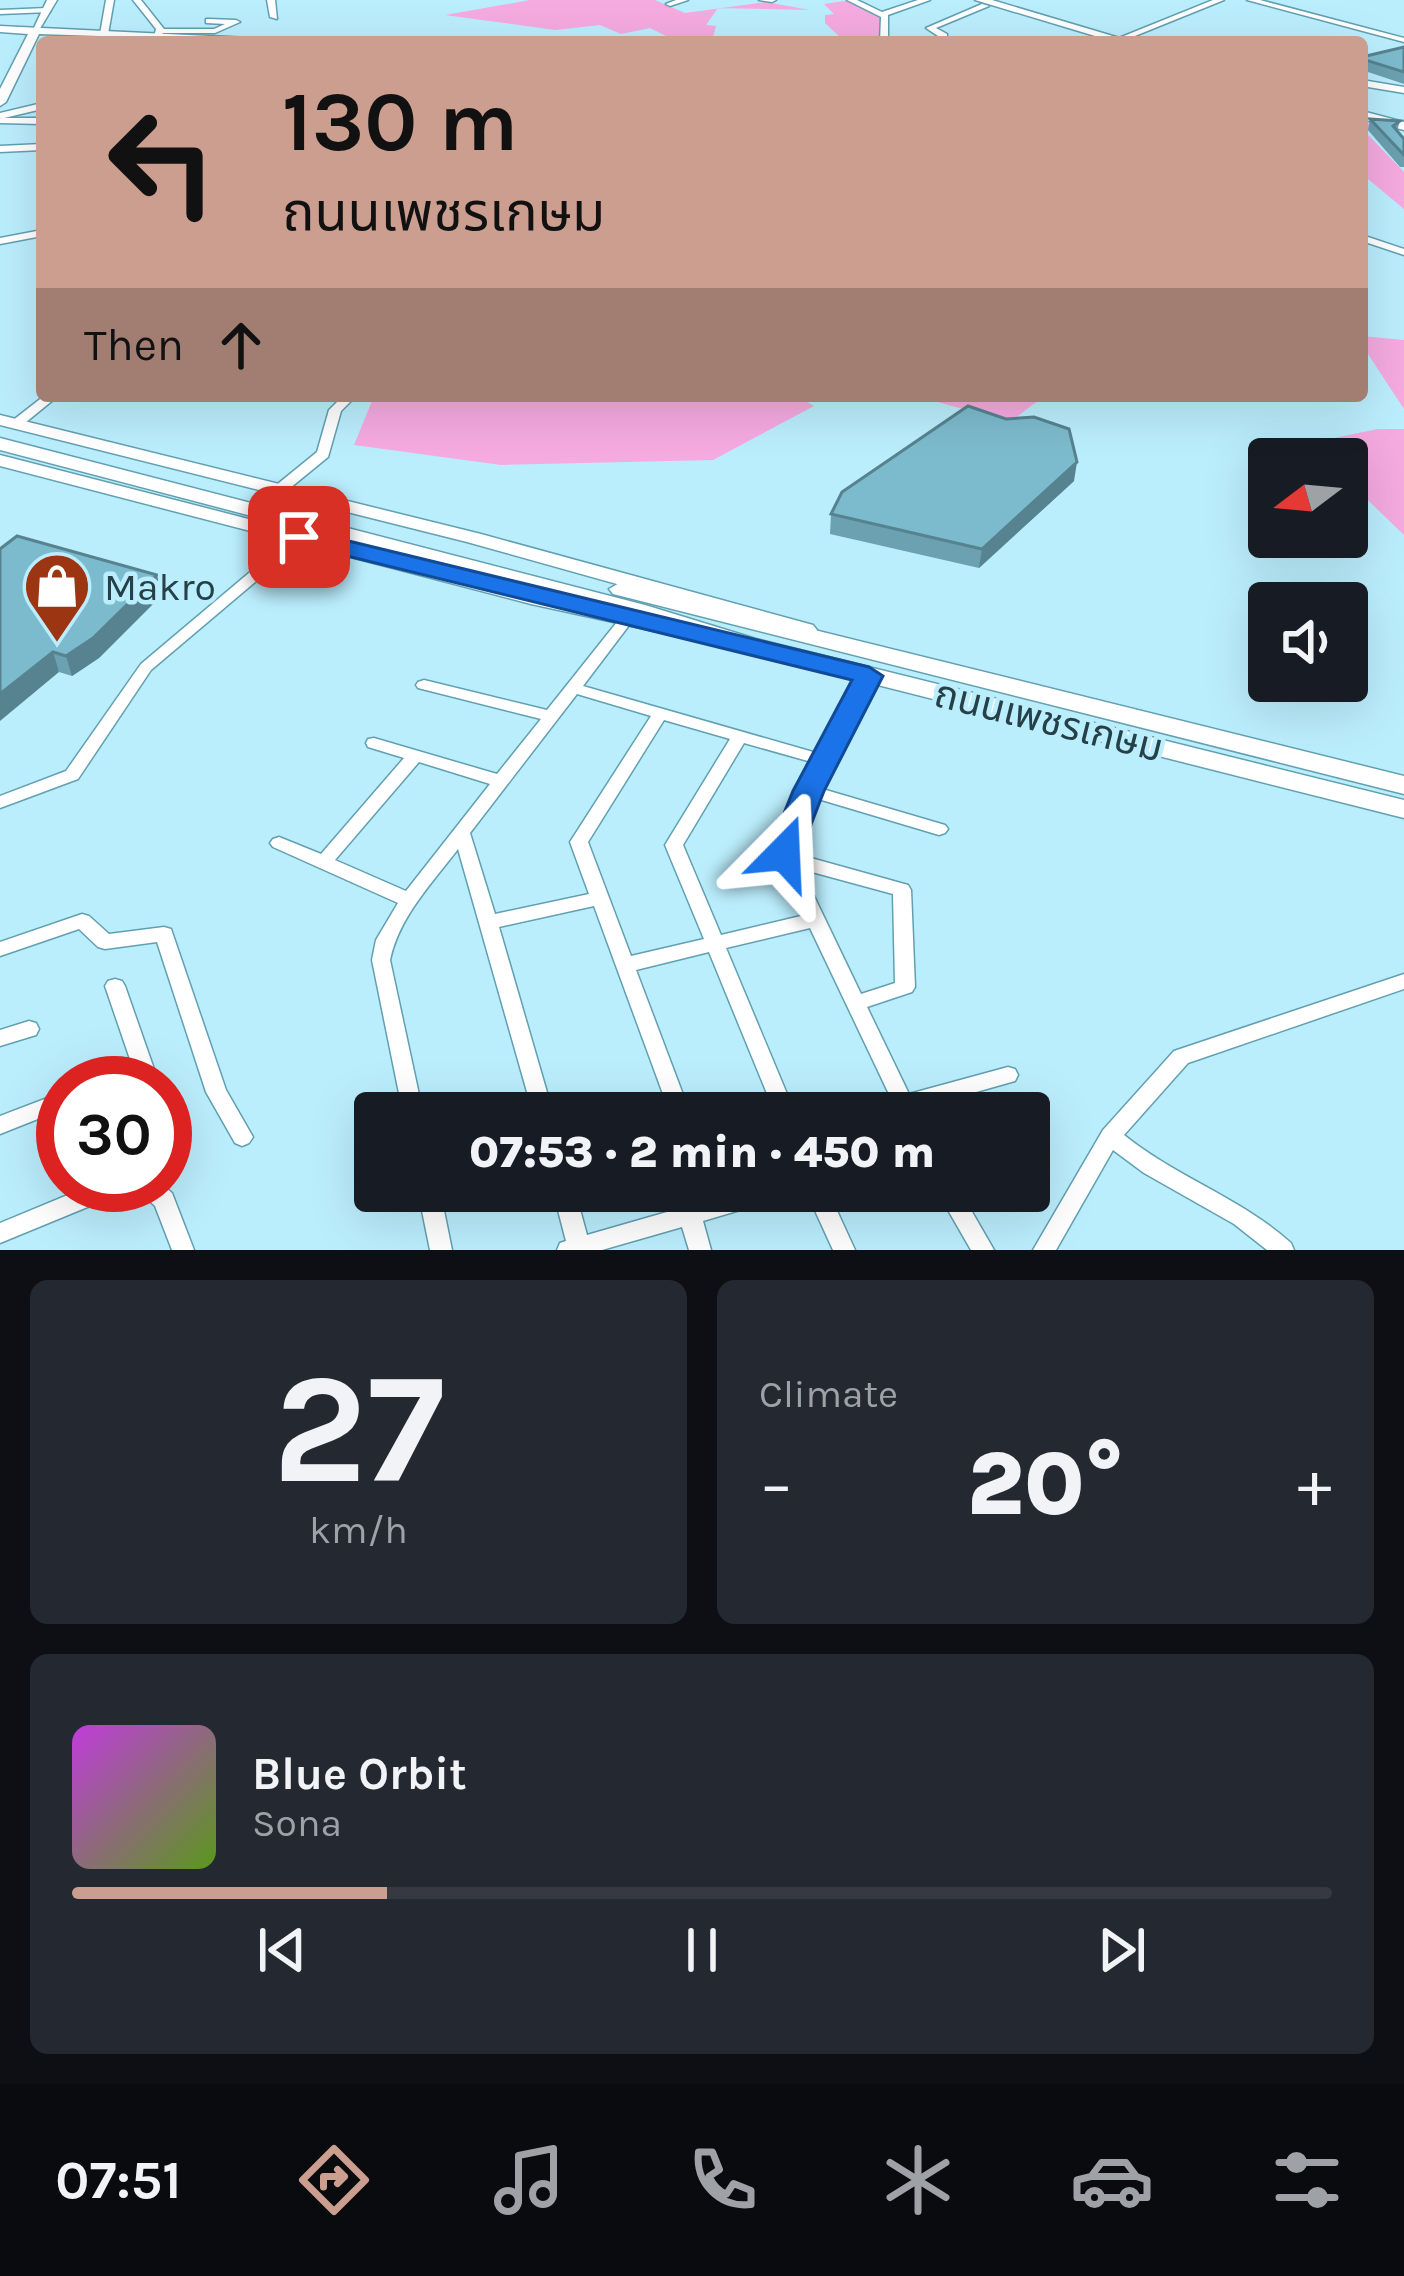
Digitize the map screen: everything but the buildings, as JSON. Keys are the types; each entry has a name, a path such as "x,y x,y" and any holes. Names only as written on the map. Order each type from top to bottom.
{"highway":[{"name":"ถนนเพชรเกษม","path":"5,425 58,452 637,610 748,645 870,665 1404,785"},
{"name":"ถนนเพชรเกษม","path":"0,444 58,452 1404,809"}],"main road":[{"path":"962,0 1098,36"},
{"path":"0,32 129,36"},
{"path":"34,33 142,36"},
{"path":"0,101 34,33"},
{"path":"1368,113 1404,123"},
{"path":"5,425 767,616 870,665"},
{"path":"0,460 626,620 748,645"}],"street":[{"path":"0,12 61,0"},
{"path":"104,34 110,0"},
{"path":"137,0 160,36"},
{"path":"271,0 274,17"},
{"path":"851,0 883,14 926,0"},
{"path":"1127,36 1207,0"},
{"path":"1188,10 1220,0"},
{"path":"1251,0 1404,40"},
{"path":"944,36 930,28 982,3"},
{"path":"34,33 50,4"},
{"path":"883,14 884,36"},
{"path":"170,36 215,31 236,22 209,21"},
{"path":"1368,82 1404,89"},
{"path":"0,118 36,108"},
{"path":"0,118 36,121"},
{"path":"0,148 36,147"},
{"path":"0,241 36,237"},
{"path":"1368,240 1404,252"},
{"path":"5,425 42,402"},
{"path":"279,490 323,454 335,410 344,402"},
{"path":"0,802 72,775 146,667 299,537"},
{"path":"409,1092 380,952 409,900 626,620"},
{"path":"870,665 788,835 786,859 898,1092"},
{"path":"424,685 549,716"},
{"path":"572,688 826,761"},
{"path":"660,714 580,832 672,1092"},
{"path":"739,737 674,845 776,1092"},
{"path":"374,743 501,781"},
{"path":"323,863 415,756"},
{"path":"809,791 939,829"},
{"path":"463,835 492,922 537,1092"},
{"path":"279,843 409,900"},
{"path":"786,859 902,890 905,987 855,1004"},
{"path":"492,922 600,898"},
{"path":"625,965 814,920"},
{"path":"0,950 82,922 105,942 164,934 217,1092 242,1137"},
{"path":"1044,1250 1110,1136 1180,1057 1404,980"},
{"path":"115,986 139,1056"},
{"path":"0,1038 29,1029"},
{"path":"957,1092 1008,1076"},
{"path":"0,1125 36,1111"},
{"path":"1110,1136 1128,1152 1238,1211 1282,1250"},
{"path":"0,1233 51,1212"},
{"path":"169,1212 183,1250"},
{"path":"433,1212 441,1250"},
{"path":"568,1212 576,1249 694,1212"},
{"path":"827,1212 844,1250"},
{"path":"960,1212 983,1250"},
{"path":"690,1215 700,1250"}],"shaded area":[{"path":"530,0 655,0 685,13 718,9 706,25 716,26 713,36 666,36 650,28 621,34 600,25 555,30 445,15"},
{"path":"851,0 883,14 883,36 839,36 825,23 825,15 834,14 824,4"},
{"path":"766,2 810,10 721,8"},
{"path":"1368,135 1404,172 1404,209 1368,179"},
{"path":"1368,337 1404,340 1404,409 1368,354"},
{"path":"372,402 807,402 814,406 713,460 501,465 354,445"},
{"path":"938,402 1036,402 1010,422"},
{"path":"1404,429 1404,535 1368,500 1368,438 1334,438"}],"place":[{"name":"Makro","path":"57,645"}],"route":[{"path":"299,537 538,599 869,676 809,791 784,853"}]}
